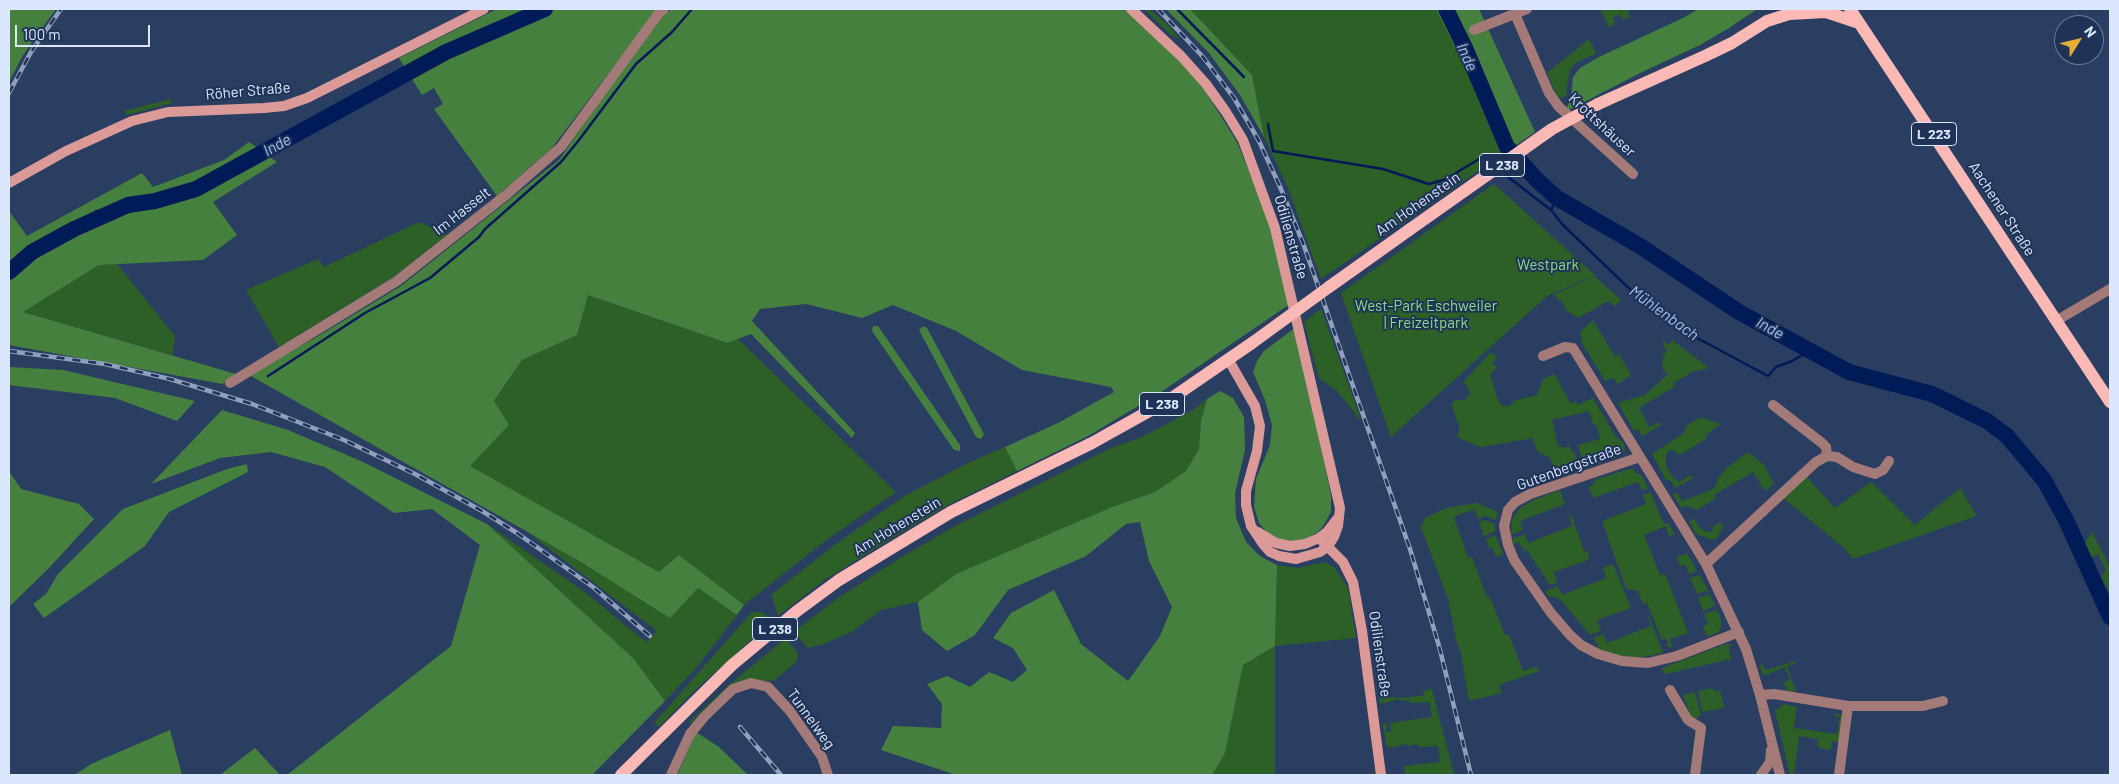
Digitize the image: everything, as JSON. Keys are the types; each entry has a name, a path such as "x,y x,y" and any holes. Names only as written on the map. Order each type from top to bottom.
{"main road":[{"name":"Röher Straße","path":"9,183 66,151 132,121 168,112 284,106 307,98 484,9"},
{"name":"Odilienstraße","path":"1131,9 1160,35 1206,84 1243,140 1275,228 1283,257 1338,495 1340,514 1334,537 1328,546"},
{"name":"Am Hohenstein","path":"621,775 732,665 797,611 839,580 951,512 1092,443 1169,400 1552,130 1598,104 1723,47 1788,10 1855,14"},
{"name":"Aachener Straße","path":"1855,14 2110,402"},
{"path":"1228,359 1255,406 1260,426 1257,451 1246,491 1246,505 1251,526 1270,552 1289,559 1313,555 1328,546"},
{"path":"1251,526 1263,537 1276,543 1290,546 1305,544 1319,538 1332,527 1340,514"},
{"name":"Odilienstraße","path":"1319,538 1343,562 1353,582 1362,631 1381,775"}],"street":[{"name":"Im Hasselt","path":"230,383 397,281 506,195 561,147 664,9"},
{"path":"1474,30 1527,9"},
{"name":"Krottshäuser","path":"1515,14 1549,93 1558,107 1633,174"},
{"path":"2056,321 2096,295 2110,289"},
{"name":"Gutenbergstraße","path":"1543,356 1565,347 1573,348 1706,564 1739,632 1760,695 1780,775"},
{"path":"1773,405 1822,443 1826,447 1827,456"},
{"path":"1706,564 1816,462 1827,456 1837,457 1853,467 1875,474 1883,470 1889,461"},
{"name":"Gutenbergstraße","path":"1640,457 1530,494 1515,502 1508,510 1504,526 1508,545 1514,560 1570,635 1581,645 1598,654 1634,663 1658,662 1739,632"},
{"name":"Tunnelweg","path":"671,775 690,734 704,717 733,689 751,683 768,688 790,711 822,756 828,775"},
{"path":"1670,690 1688,720 1701,728 1695,775"},
{"path":"1760,695 1774,694 1848,706 1923,706 1943,701"},
{"path":"1839,775 1848,706"},
{"name":"Gutenbergstraße","path":"1761,775 1770,762 1770,734"}],"green space":[{"path":"9,9 56,9 23,55 9,82"},
{"path":"497,9 657,9 552,148 497,196 434,109 443,104 434,88 422,95 399,58"},
{"path":"672,9 1124,9 1164,45 1202,86 1237,142 1272,228 1290,304 1161,392 1090,435 1017,471 1005,447 1058,423 1114,392 1111,387 1022,370 956,331 893,305 862,318 806,304 760,309 752,321 855,433 852,438 751,334 727,343 588,295 577,335 522,360 494,401 509,425 470,466 659,572 679,555 744,605 737,615 698,588 670,618 581,562 249,375 401,286 559,160 624,67 663,16"},
{"path":"1144,9 1149,9 1170,27 1178,38 1173,37"},
{"path":"1166,9 1190,9 1252,75 1264,137 1240,95 1209,53"},
{"path":"1190,9 1436,9 1506,152 1321,279 1288,188 1264,137 1252,75"},
{"path":"1436,9 1479,9 1535,132 1506,152"},
{"path":"1600,9 1621,9 1626,18 1622,9 1632,9 1627,11 1630,17 1623,20 1620,14 1613,18 1615,24 1609,27"},
{"path":"1698,9 1757,9 1700,45 1638,74 1569,110 1567,107 1571,99 1573,77 1580,68"},
{"path":"1589,39 1596,53 1576,63 1570,69 1566,95 1562,98 1557,96 1547,73"},
{"path":"171,99 172,103 127,115 124,111"},
{"path":"249,142 277,162 213,202 237,235 203,260 99,265 23,312 236,374 223,384 9,345 9,211 27,236 142,173 153,187 224,160"},
{"name":"West-Park Eschweiler | Freizeitpark","path":"1494,184 1595,275 1547,296 1391,437 1341,293"},
{"path":"419,222 447,235 395,276 279,347 246,290 318,259 324,267"},
{"path":"117,264 175,336 172,355 23,312 99,265"},
{"path":"1594,276 1621,300 1615,306 1608,301 1578,318 1567,311 1562,302 1553,295"},
{"path":"588,295 726,343 738,339 896,492 825,541 744,605 679,555 659,572 469,466 509,425 494,402 522,360 577,335"},
{"path":"1321,309 1362,422 1337,391 1319,378 1304,322"},
{"path":"1593,320 1615,357 1619,354 1631,375 1618,384 1613,378 1605,381 1582,343 1580,332"},
{"path":"873,326 878,326 960,445 960,451 954,450 872,331"},
{"path":"923,326 927,328 984,434 981,439 976,437 919,330"},
{"path":"1296,327 1331,495 1331,512 1322,528 1316,533 1303,540 1290,541 1281,540 1267,532 1259,523 1254,507 1256,479 1270,445 1272,425 1265,400 1253,372 1257,361 1264,351"},
{"path":"1672,340 1709,368 1692,372 1673,383 1674,387 1639,408 1649,427 1659,422 1661,425 1642,436 1638,429 1634,431 1618,403 1645,395 1668,374 1662,368 1663,355 1667,351 1662,344 1664,342 1669,345"},
{"path":"1491,352 1497,358 1492,363 1497,368 1490,374 1499,403 1503,406 1510,406 1514,401 1537,395 1543,379 1554,374 1571,404 1576,401 1578,405 1593,398 1616,437 1623,442 1625,451 1617,457 1584,468 1578,445 1600,439 1597,425 1594,426 1589,411 1552,420 1558,446 1564,448 1570,446 1571,451 1574,451 1579,467 1555,473 1550,458 1537,451 1533,438 1480,447 1457,437 1460,429 1451,404 1455,400 1465,400 1470,394 1468,387 1463,382"},
{"path":"9,367 63,370 195,401 177,421 115,398 9,385"},
{"path":"1220,391 1233,398 1244,417 1245,450 1235,493 1236,518 1246,542 1260,556 1277,565 1275,646 1243,665 1225,753 1212,775 956,775 881,750 893,726 941,728 942,704 927,684 947,676 970,687 989,672 1013,682 1027,670 1013,648 993,638 1011,613 1054,590 1081,644 1128,681 1160,636 1172,607 1149,561 1140,522 1126,524 1086,556 1008,590 975,635 947,651 922,630 918,602 956,574 1112,507 1155,492 1186,471 1199,449 1201,421 1207,399"},
{"path":"1207,399 1201,421 1199,449 1187,471 1155,492 1112,507 956,574 918,602 881,610 853,631 824,644 808,648 794,632 838,598 900,558 957,525 1111,448 1142,437 1193,410"},
{"path":"222,410 288,430 363,462 487,524 633,658 665,701 592,775 287,775 451,646 480,545 432,509 394,513 325,467 271,452 220,458 151,484"},
{"path":"1701,417 1721,424 1705,435 1706,439 1680,455 1670,449 1666,456 1666,466 1673,477 1679,482 1691,475 1693,478 1676,488 1670,480 1666,480 1652,454 1684,433 1686,426"},
{"path":"1005,447 1017,471 948,505 887,541 823,581 778,616 771,595 833,546 906,495 966,464"},
{"path":"1748,452 1763,464 1774,483 1765,491 1753,472 1714,495 1716,498 1697,510 1686,506 1681,508 1673,495 1677,493 1682,501 1711,490 1716,486 1718,478 1728,467"},
{"path":"247,464 248,472 169,512 145,546 44,618 33,604 46,594 58,574 123,509 227,469"},
{"path":"1632,468 1642,476 1648,489 1642,490 1638,482 1593,498 1589,487 1595,484 1594,480"},
{"path":"9,471 21,489 79,504 94,519 49,568 9,607"},
{"path":"1806,476 1835,508 1871,482 1915,525 1960,488 1977,516 1853,559 1844,548 1783,498"},
{"path":"1560,490 1565,504 1520,521 1523,530 1511,535 1512,520 1520,508 1534,500"},
{"path":"1650,492 1664,524 1668,523 1675,534 1669,536 1666,526 1644,535 1660,575 1665,574 1688,633 1670,639 1672,647 1668,648 1666,638 1662,640 1647,603 1643,604 1638,591 1626,589 1602,521 1646,504 1643,495"},
{"path":"1477,503 1498,512 1496,520 1485,516 1478,519 1474,509 1454,517 1468,558 1472,557 1487,598 1490,597 1505,635 1509,634 1523,671 1537,666 1539,671 1499,685 1502,693 1469,701 1461,654 1448,599 1421,527 1425,518 1446,508"},
{"path":"1572,516 1584,552 1589,551 1588,560 1554,572 1557,583 1550,585 1527,550 1524,551 1519,542 1514,544 1512,539 1525,534 1528,543 1572,526 1569,517"},
{"path":"1694,519 1699,527 1705,531 1711,532 1712,528 1720,522 1723,527 1717,538 1713,540 1696,534 1689,521"},
{"path":"1485,520 1495,524 1495,531 1484,536 1479,522"},
{"path":"487,524 586,593 646,642 657,631 526,531 581,562 698,588 737,615 697,667 665,701 633,658"},
{"path":"2092,532 2110,567 2110,594 2101,576 2106,571 2098,554 2091,558 2084,544"},
{"path":"1495,535 1503,554 1496,557 1492,547 1489,548 1486,539"},
{"path":"1687,553 1697,571 1689,574 1685,564 1680,566 1677,557"},
{"path":"1325,562 1335,568 1348,588 1356,638 1275,646 1277,565 1297,568"},
{"path":"1613,564 1631,608 1597,620 1601,631 1590,635 1561,600 1552,596 1549,597 1545,591 1558,586 1562,595 1606,578 1603,568"},
{"path":"1699,575 1708,590 1697,594 1690,578"},
{"path":"1709,594 1715,605 1703,611 1698,598"},
{"path":"1717,610 1721,619 1721,627 1719,632 1707,637 1703,627 1708,624 1704,614"},
{"path":"752,612 764,613 771,622 692,693 659,727 654,723"},
{"path":"1649,616 1663,653 1644,657 1627,657 1597,648 1598,645 1593,638 1603,634 1607,643 1651,626"},
{"path":"786,638 798,654 796,662 775,680 731,686 695,718 692,724 689,722 730,684"},
{"path":"1726,644 1731,644 1729,648 1731,659 1665,674 1662,668"},
{"path":"1275,646 1275,775 1212,775 1225,753 1243,665"},
{"path":"1796,661 1797,663 1787,666 1796,692 1787,691 1784,682 1790,680 1785,667 1763,676 1760,665 1762,664 1766,670"},
{"path":"1713,688 1714,691 1720,690 1724,708 1702,712 1698,691"},
{"path":"1432,689 1454,775 1405,775 1404,766 1440,762 1438,746 1418,747 1417,744 1408,746 1408,744 1387,748 1383,724 1387,723 1386,732 1391,732 1390,723 1432,717 1430,702 1410,703 1409,700 1400,701 1399,699 1380,704 1379,693 1387,692 1388,697 1405,698 1424,695 1423,691"},
{"path":"1695,692 1701,715 1697,717 1697,720 1693,721 1683,695"},
{"path":"1784,704 1797,707 1794,728 1837,734 1840,717 1834,716 1834,714 1843,715 1839,742 1832,741 1831,750 1820,749 1821,747 1817,746 1818,739 1799,736 1794,775 1790,775 1775,711"},
{"path":"170,730 182,775 75,775 91,764"},
{"path":"696,732 719,747 748,775 677,775"},
{"path":"255,748 280,775 220,775"}],"waterway":[{"name":"Inde","path":"9,272 32,252 74,229 128,205 155,201 196,189 446,52 545,9"},
{"path":"268,376 365,313 430,278 479,237 485,229 561,162 636,64 672,32 692,9"},
{"path":"1177,9 1244,77"},
{"name":"Inde","path":"1446,9 1466,50 1507,147 1537,180 1557,198 1640,246 1739,312 1849,372 1932,394 1987,421 2007,436 2044,480 2066,520 2110,617"},
{"path":"1268,124 1273,151 1383,169 1429,184 1446,179 1479,159 1490,161 1493,164"},
{"name":"Mühlenbach","path":"1499,170 1551,210 1563,225 1638,297 1662,317 1699,339 1768,376 1776,367 1792,361 1809,351"},
{"path":"1551,210 1557,198"},
{"name":"Inde","path":"96,211 99,218"}],"railway":[{"path":"9,93 31,52 61,9"},
{"path":"1158,9 1203,57 1234,98 1259,141 1281,189 1303,243 1410,549 1439,646 1471,775"},
{"path":"9,351 105,364 170,379 252,404 344,440 415,474 482,511 517,533 593,587 650,636"},
{"path":"740,727 781,775"}],"park label":[{"name":"Westpark","path":"1548,265"}]}
